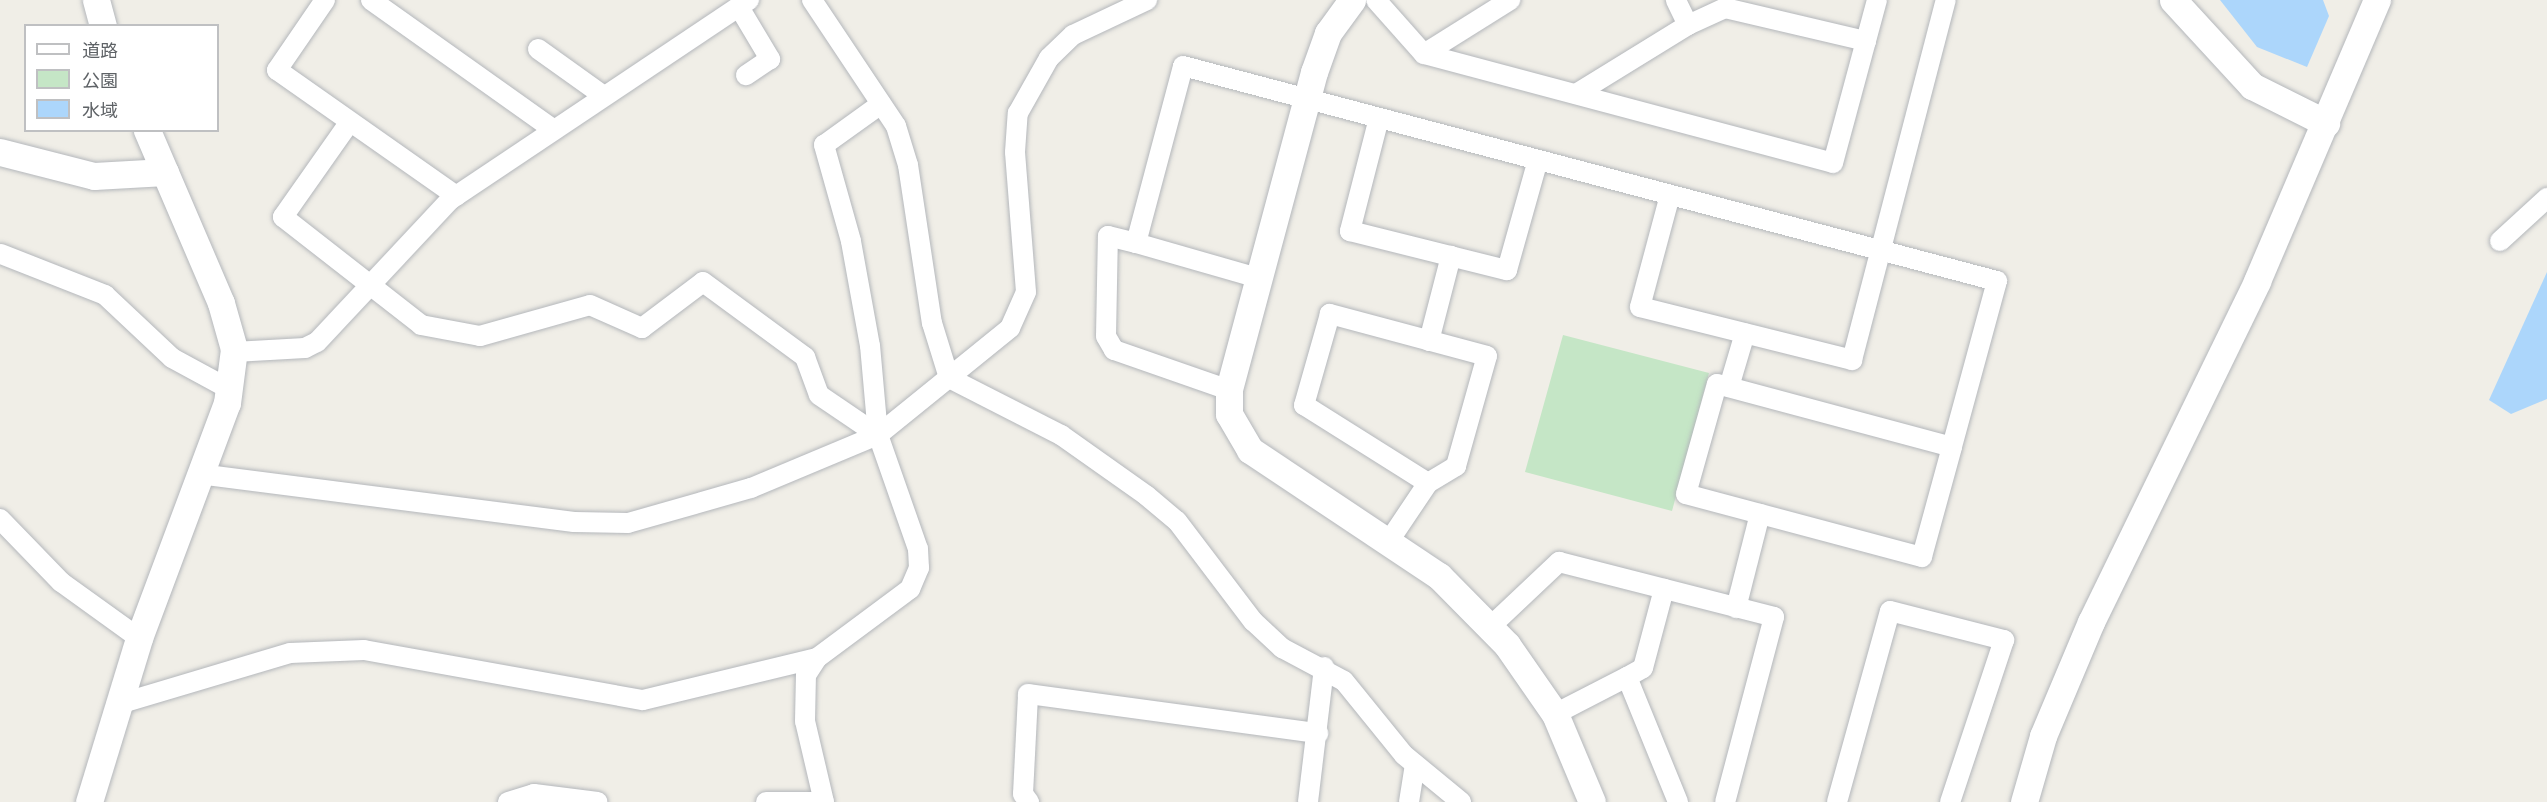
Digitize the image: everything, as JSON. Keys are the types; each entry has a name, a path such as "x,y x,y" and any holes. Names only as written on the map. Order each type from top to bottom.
{"street":[{"path":"96,0 102,24"},
{"path":"325,0 277,70 349,123 456,196"},
{"path":"371,0 554,130"},
{"path":"812,0 896,126 908,165 932,323 950,378 1061,435 1147,496 1177,521 1253,621 1282,648 1324,667 1363,700 1415,764 1461,802"},
{"path":"199,474 574,522 628,522 751,488 878,435 1010,328 1026,292 1015,152 1018,113 1035,78 1073,35 1147,0"},
{"path":"1352,0 1328,33 1306,99 1229,390 1232,423 1250,450 1439,576 1490,627 1556,714 1592,802"},
{"path":"1376,0 1424,54 1833,163 1877,0"},
{"path":"1424,54 1510,0"},
{"path":"1676,0 1688,25"},
{"path":"1670,195 1640,307 1852,360 1946,0"},
{"path":"2173,0 2252,86 2326,123"},
{"path":"2024,802 2043,736 2091,622 2257,281 2377,0"},
{"path":"234,352 305,348 373,284 456,196 744,3 770,59 746,75"},
{"path":"1576,94 1688,25 1725,8 1866,41"},
{"path":"538,49 604,96"},
{"path":"1136,243 1183,66 1997,281 1952,447 1922,557 1686,494 1717,384 1952,447"},
{"path":"766,802 824,802 802,696 806,675 817,658 910,589 919,568 918,549 878,435 853,253 824,145 881,105"},
{"path":"1379,118 1350,231 1507,270 1538,160"},
{"path":"349,123 283,217 373,284 421,324 480,336 590,305 642,328 703,282 805,357 819,394 878,435"},
{"path":"89,802 139,638 229,389 234,352 221,303 148,132"},
{"path":"0,152 94,176 165,172"},
{"path":"2500,241 2547,198"},
{"path":"1229,390 1114,350 1106,336 1108,236 1258,278"},
{"path":"0,254 105,296 172,358 229,389"},
{"path":"1429,341 1451,256"},
{"path":"1389,541 1428,483 1456,466 1487,356 1329,314 1304,405 1428,483"},
{"path":"1730,387 1745,333"},
{"path":"1736,608 1760,514"},
{"path":"0,519 61,582 139,638"},
{"path":"1490,627 1559,562 1774,617 1725,802"},
{"path":"1556,714 1643,668 1664,589"},
{"path":"1837,802 1890,611 2004,640 1950,802"},
{"path":"119,704 290,653 364,650 643,700 817,658"},
{"path":"1308,802 1318,733 1324,667"},
{"path":"1627,677 1678,802"},
{"path":"1029,802 1023,794 1028,694 1318,733"},
{"path":"1409,802 1415,764"},
{"path":"508,802 534,795 598,802"}],"green space":[{"path":"1563,335 1709,373 1672,511 1525,472"}],"water":[{"path":"2220,0 2323,0 2329,16 2307,67 2257,47"},
{"path":"2547,272 2547,399 2511,414 2489,400"}]}
